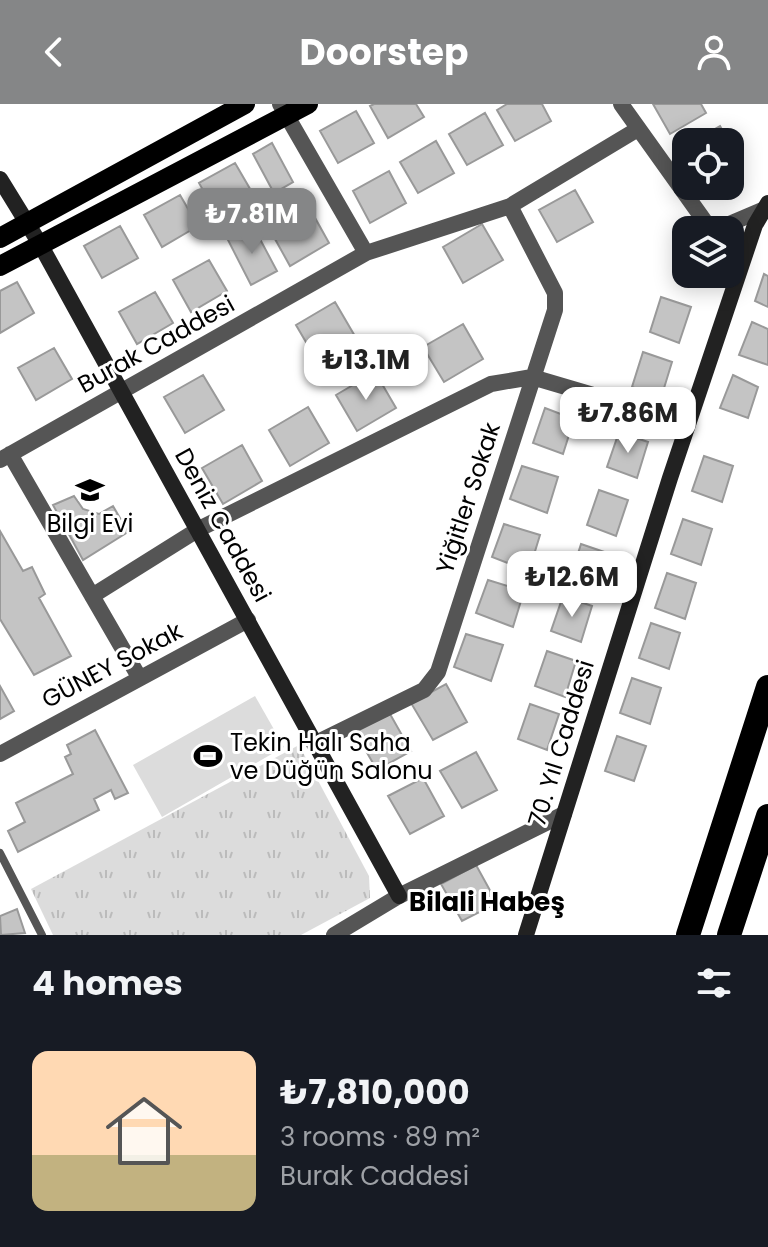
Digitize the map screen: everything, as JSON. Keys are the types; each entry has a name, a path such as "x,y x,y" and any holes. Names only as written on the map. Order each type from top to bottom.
{"highway":[{"path":"688,935 768,687"},
{"path":"729,935 768,816"}],"main road":[{"path":"0,238 245,104"},
{"path":"0,266 282,110 308,104"}],"street":[{"path":"621,104 703,216"},
{"path":"282,110 366,253"},
{"name":"Burak Caddesi","path":"5,457 366,253 510,206 638,129"},
{"name":"Deniz Caddesi","path":"0,179 40,244 199,529 399,896"},
{"name":"Yiğitler Sokak","path":"314,744 424,690 438,672 555,310 555,293 510,206"},
{"path":"744,216 765,207"},
{"name":"70. Yıl Caddesi","path":"744,248 765,207"},
{"name":"70. Yıl Caddesi","path":"526,935 728,288"},
{"path":"92,596 199,529 491,384 532,377 688,423"},
{"path":"5,457 139,677"},
{"name":"GÜNEY Sokak","path":"0,754 248,620"},
{"path":"334,935 399,896 564,814"}],"lane":[{"path":"0,853 42,935"}],"green space":[{"name":"Tekin Halı Saha ve Düğün Salonu","path":"255,696 284,747 162,817 133,765"},
{"path":"299,745 369,876 370,898 301,935 53,935 31,889"}],"building":[{"path":"416,104 424,117 388,138 370,106"},
{"path":"507,104 542,104 551,121 515,141 497,110"},
{"path":"653,104 701,104 706,113 680,128 672,128 670,134"},
{"path":"356,111 374,143 338,163 320,131"},
{"path":"485,113 503,145 467,165 449,134"},
{"path":"436,141 454,173 418,193 400,162"},
{"path":"272,143 293,182 274,193 253,154"},
{"path":"235,163 253,194 217,215 199,183"},
{"path":"389,171 406,203 370,223 353,191"},
{"path":"575,190 593,222 557,242 539,210"},
{"path":"180,195 198,226 162,247 144,215"},
{"path":"309,207 329,243 290,266 270,230"},
{"path":"482,224 503,260 463,283 443,247"},
{"path":"120,226 138,258 102,278 84,246"},
{"path":"253,226 277,271 251,285 228,240"},
{"path":"209,260 227,291 191,312 173,280"},
{"path":"764,274 768,276 768,307 755,301"},
{"path":"17,282 34,313 0,333 0,291"},
{"path":"155,292 173,323 137,344 119,312"},
{"path":"661,297 691,307 679,343 650,332"},
{"path":"335,302 356,338 317,361 296,325"},
{"path":"752,322 768,329 768,365 739,355"},
{"path":"463,324 483,359 444,382 423,347"},
{"path":"54,348 72,379 36,400 18,368"},
{"path":"643,352 672,362 661,398 632,387"},
{"path":"375,372 396,408 357,431 336,395"},
{"path":"203,375 224,410 185,433 164,397"},
{"path":"733,375 758,387 748,418 720,408"},
{"path":"308,407 329,443 290,466 269,430"},
{"path":"545,408 574,419 563,454 533,443"},
{"path":"619,432 648,442 637,478 607,467"},
{"path":"242,445 262,481 223,504 202,468"},
{"path":"704,456 733,466 722,502 692,491"},
{"path":"522,466 558,477 547,513 510,499"},
{"path":"599,490 628,500 616,536 587,525"},
{"path":"74,496 83,509 99,514 113,506 128,532 83,560 53,505"},
{"path":"683,519 712,529 701,565 671,554"},
{"path":"504,524 540,535 529,571 492,557"},
{"path":"0,531 23,571 32,567 45,594 39,598 71,656 34,675 0,619"},
{"path":"581,544 610,554 599,590 570,579"},
{"path":"667,573 696,583 685,619 655,608"},
{"path":"488,580 524,591 513,627 476,613"},
{"path":"563,596 592,606 581,642 551,631"},
{"path":"651,623 680,633 669,669 639,658"},
{"path":"466,634 503,645 491,681 454,667"},
{"path":"547,651 576,661 565,697 535,686"},
{"path":"632,678 661,688 650,724 620,713"},
{"path":"446,684 467,722 433,740 411,703"},
{"path":"0,686 14,711 0,719"},
{"path":"530,704 559,714 547,750 518,739"},
{"path":"390,714 411,751 377,770 355,732"},
{"path":"95,730 128,793 115,799 111,790 94,799 99,810 18,852 8,831 25,822 16,803 73,774 65,757 71,754 67,745"},
{"path":"617,736 646,746 634,781 605,771"},
{"path":"476,752 497,790 462,808 440,771"},
{"path":"423,778 444,816 410,834 388,796"},
{"path":"476,865 497,903 462,921 441,884"},
{"path":"17,909 25,933 1,935 0,916"}],"place":[{"name":"Bilgi Evi","path":"90,490"},
{"name":"Tekin Halı Saha ve Düğün Salonu","path":"208,756"}],"district":[{"name":"Bilali Habeş","path":"487,902"}]}
